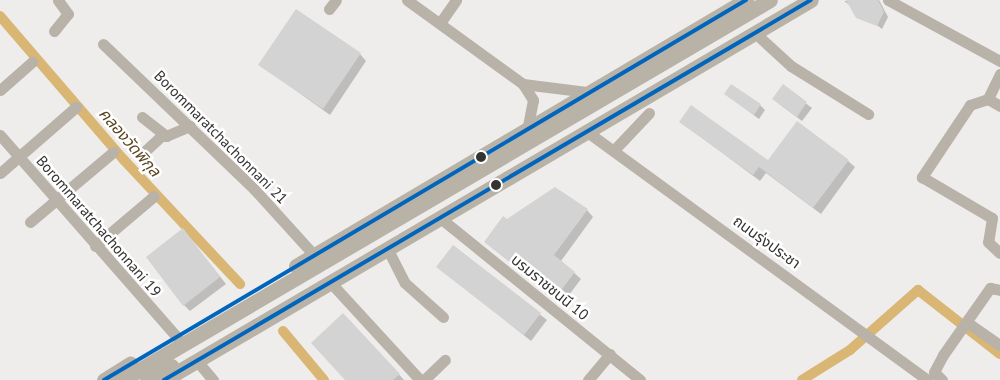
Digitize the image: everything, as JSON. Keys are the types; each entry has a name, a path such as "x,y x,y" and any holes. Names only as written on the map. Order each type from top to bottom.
{"main road":[{"path":"104,380 528,126 746,0"},
{"path":"122,380 770,0"},
{"path":"147,380 793,0"},
{"path":"164,380 810,0"}],"street":[{"path":"54,31 68,14 58,0"},
{"path":"407,0 523,84 533,100 528,126"},
{"path":"440,23 456,0"},
{"path":"888,0 1000,61"},
{"path":"755,33 791,66 868,114"},
{"name":"Borommaratchachonnani 21","path":"103,44 190,126 314,255"},
{"path":"0,90 32,62"},
{"path":"1000,74 988,99 970,105 922,177 992,218 988,242 1000,253"},
{"path":"523,84 587,92"},
{"path":"988,99 1000,106"},
{"path":"0,173 76,107"},
{"path":"614,150 649,113"},
{"path":"142,117 162,135"},
{"path":"144,152 162,135 190,126"},
{"name":"ถนนรุ่งประชา","path":"586,132 614,150 928,380"},
{"name":"Borommaratchachonnani 19","path":"0,135 95,246 177,337"},
{"path":"30,222 114,152"},
{"path":"95,246 154,196"},
{"name":"บรมราชชนนี 10","path":"439,217 640,380"},
{"path":"387,248 405,283 443,317"},
{"path":"330,282 416,376 403,380"},
{"path":"942,380 935,375 936,367 968,323 990,288 1000,290"},
{"path":"968,323 1000,345"},
{"path":"588,380 610,354"},
{"path":"424,380 445,360"},
{"path":"197,361 213,380"}],"building":[{"path":"846,0 878,0 884,12 877,26 856,18"},
{"path":"296,9 361,53 323,109 258,65"},
{"path":"731,84 761,104 754,115 724,94"},
{"path":"783,84 807,102 797,117 772,99"},
{"path":"691,105 768,160 797,121 849,160 813,208 759,167 753,175 679,122"},
{"path":"555,187 588,209 554,255 575,272 556,297 484,242 503,216 507,219"},
{"path":"183,228 220,277 183,306 146,257"},
{"path":"453,245 541,313 524,335 436,267"},
{"path":"343,313 400,374 393,380 345,380 311,343"}],"waterway":[{"name":"คลองวัดพิกุล","path":"0,16 124,160 240,284"},
{"path":"802,380 850,350 918,290 1000,354"},
{"name":"คลองวัดพิกุล","path":"283,331 324,380"}],"transit line":[{"path":"104,380 746,0"},
{"path":"164,380 811,0"}]}
